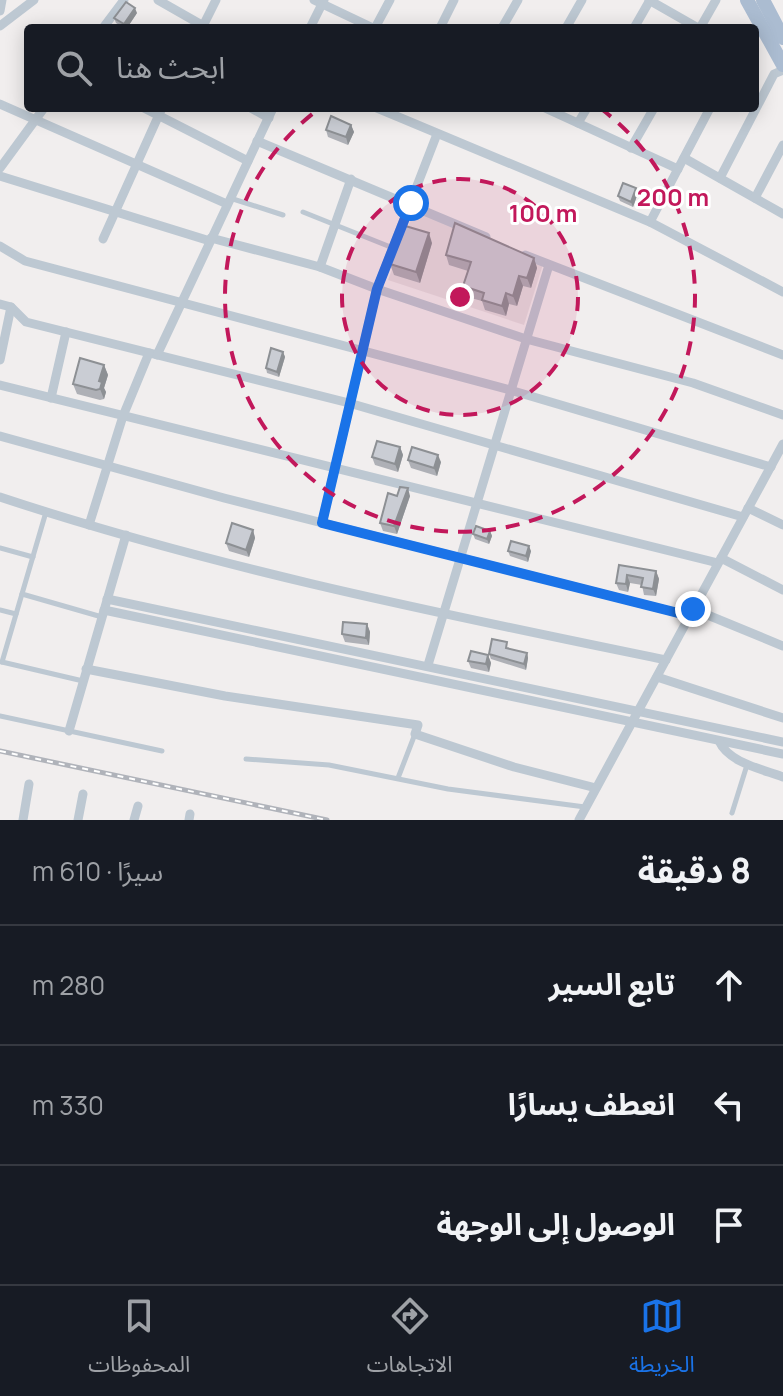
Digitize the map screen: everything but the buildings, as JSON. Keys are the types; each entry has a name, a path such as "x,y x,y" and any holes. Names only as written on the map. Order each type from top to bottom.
{"main road":[{"path":"747,0 757,24"},
{"path":"763,0 783,38"},
{"path":"759,29 783,68"}],"street":[{"path":"0,26 34,0"},
{"path":"109,24 124,0"},
{"path":"158,0 199,24"},
{"path":"205,24 216,0"},
{"path":"376,24 390,0"},
{"path":"442,24 454,0"},
{"path":"504,24 518,0"},
{"path":"568,24 582,0"},
{"path":"636,24 650,0 692,24"},
{"path":"701,24 716,0"},
{"path":"311,24 320,1 366,24"},
{"path":"759,103 774,74 783,68"},
{"path":"0,104 135,165 228,200"},
{"path":"0,168 41,112"},
{"path":"103,239 160,112 248,161"},
{"path":"386,112 650,222 783,292"},
{"path":"554,112 678,169"},
{"path":"578,123 585,112"},
{"path":"631,148 652,112"},
{"path":"650,222 708,112"},
{"path":"720,178 754,112"},
{"path":"89,525 123,416 271,113"},
{"path":"322,523 377,289 437,134"},
{"path":"257,141 494,240"},
{"path":"755,198 783,145"},
{"path":"684,158 783,214"},
{"path":"0,176 211,240 320,267 526,339 693,383 783,415"},
{"path":"320,267 351,179"},
{"path":"0,246 25,261 362,349 771,467"},
{"path":"521,253 783,355"},
{"path":"428,665 549,265"},
{"path":"0,304 11,307 26,322 349,403 746,512 783,525"},
{"path":"0,360 11,307"},
{"path":"51,398 66,332"},
{"path":"0,385 720,560 783,590"},
{"path":"0,436 459,559 692,612 783,646"},
{"path":"592,820 580,819 783,444"},
{"path":"0,497 126,535 443,614 666,660"},
{"path":"69,731 126,535"},
{"path":"107,599 783,742"},
{"path":"103,614 783,754"},
{"path":"86,669 225,696 418,725 415,734 514,767 596,788"},
{"path":"657,677 783,718"},
{"path":"719,741 724,751 747,764 783,777"},
{"path":"23,820 29,784"},
{"path":"78,820 83,794"},
{"path":"134,820 138,806"}],"lane":[{"path":"228,200 283,215"},
{"path":"303,212 394,248"},
{"path":"46,512 1,662 83,681"},
{"path":"0,548 33,557"},
{"path":"22,594 103,614"},
{"path":"0,610 16,614"},
{"path":"0,716 162,751"},
{"path":"398,778 415,734"},
{"path":"246,759 329,765 448,789 586,807"},
{"path":"732,813 747,764"}],"shaded area":[{"path":"414,211 544,261 524,325 388,280"}],"railway":[{"path":"0,751 327,820"}],"route":[{"path":"411,203 377,289 322,523 690,616 693,609"}]}
